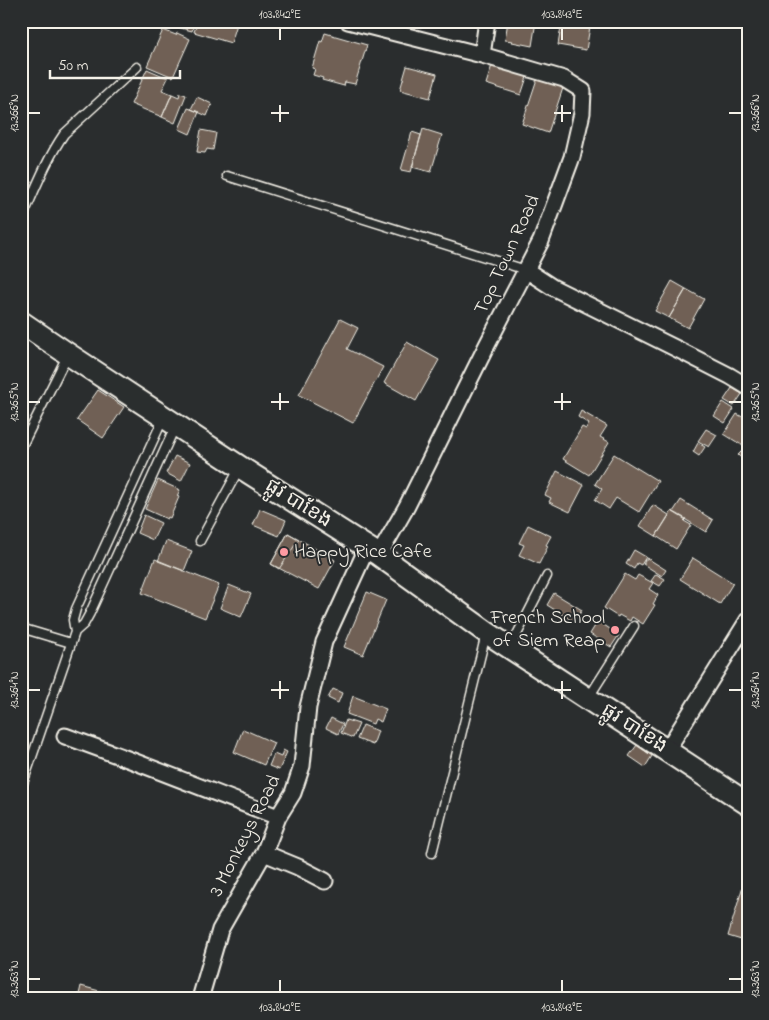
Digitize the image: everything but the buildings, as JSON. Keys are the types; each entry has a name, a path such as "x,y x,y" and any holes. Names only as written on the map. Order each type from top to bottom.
{"street":[{"path":"348,21 482,55 487,21"},
{"name":"Top Town Road","path":"373,552 407,506 482,354 541,241 572,157 582,113 583,91 564,79 482,55"},
{"path":"526,270 552,288 677,349 748,387"},
{"name":"ផ្លូវ បាខែង","path":"21,322 240,468 373,552 486,632 748,804"},
{"name":"3 Monkeys Road","path":"200,999 220,930 264,853 278,817 293,793 302,766 308,707 324,642 337,611 373,552"},
{"path":"667,750 748,620"},
{"path":"64,736 278,817"},
{"path":"264,853 326,881"}],"lane":[{"path":"21,221 58,142 64,134 137,66"},
{"path":"227,176 526,270"},
{"path":"22,446 68,354"},
{"path":"75,632 73,620 76,609 170,421"},
{"path":"21,789 75,632 84,624 90,613 170,421"},
{"path":"200,541 240,468"},
{"path":"510,648 547,576"},
{"path":"588,699 634,626"},
{"path":"21,628 71,643"},
{"path":"432,853 486,632"}],"place":[{"name":"Happy Rice Cafe","path":"284,552"},
{"name":"French School of Siem Reap","path":"615,630"}]}
